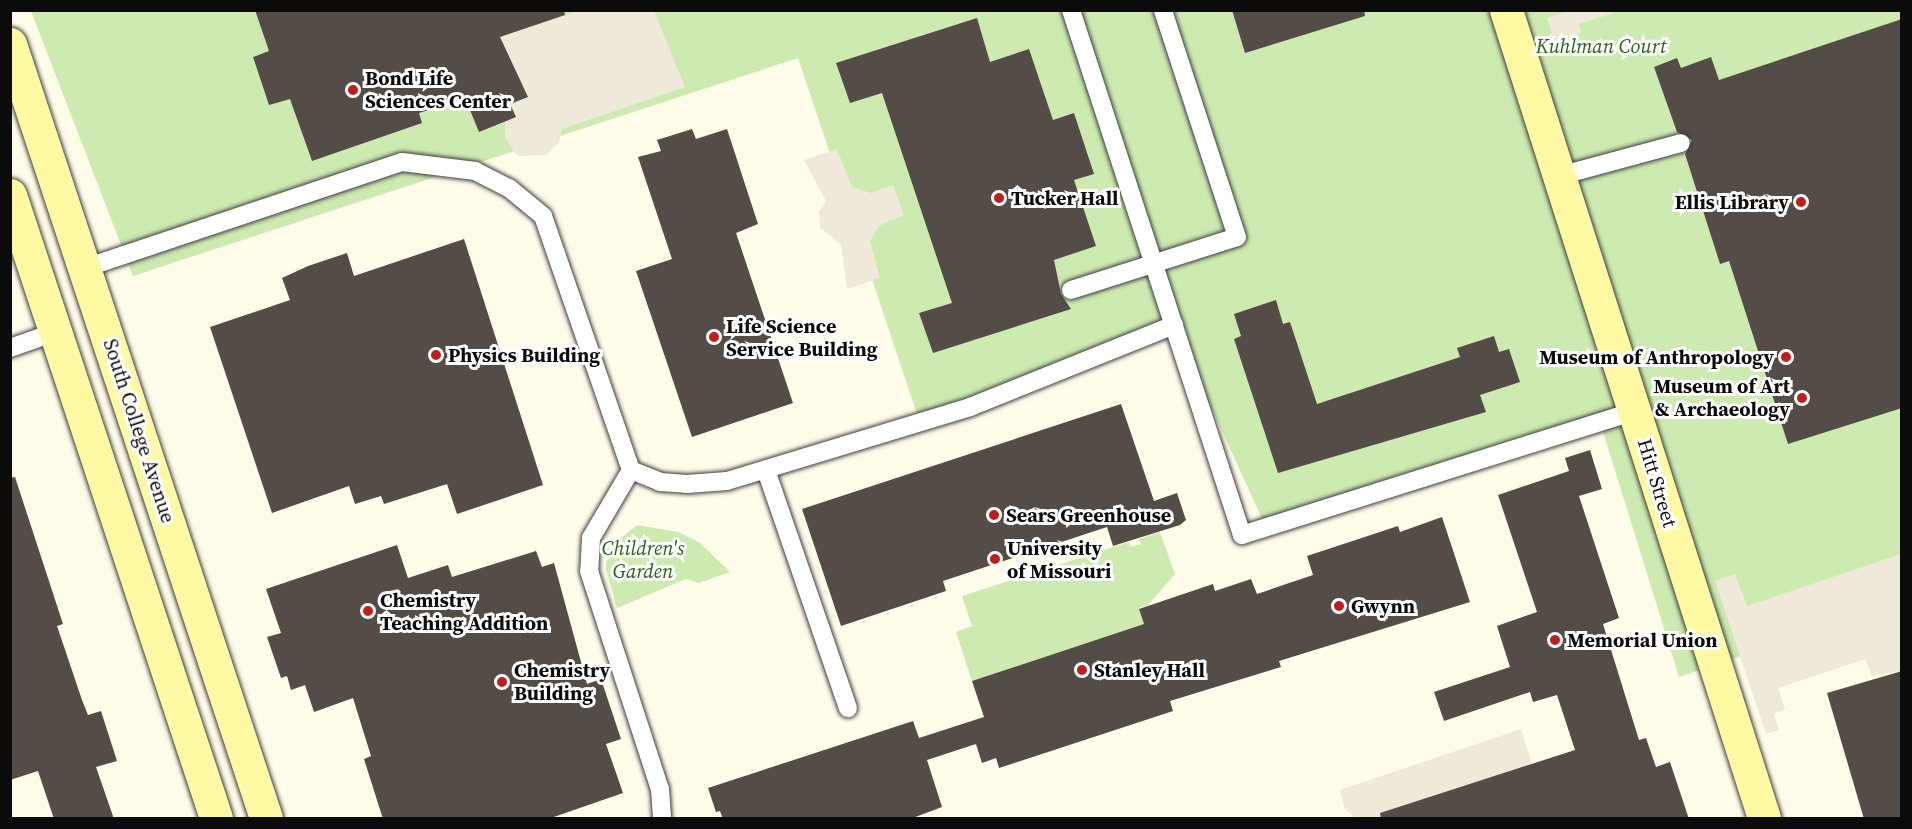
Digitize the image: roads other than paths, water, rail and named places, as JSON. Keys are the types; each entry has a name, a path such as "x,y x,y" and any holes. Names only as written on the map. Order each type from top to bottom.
{"main road":[{"name":"Hitt Street","path":"1506,10 1764,819"},
{"name":"South College Avenue","path":"10,44 266,819"},
{"path":"10,195 58,332 216,819"}],"lane":[{"path":"1071,10 1242,535 1635,411"},
{"path":"1071,290 1237,237 1163,10"},
{"path":"1559,176 1681,143"},
{"path":"85,268 402,162 475,171 509,188 543,216 631,470 660,482 687,484 727,481 970,407 1174,325"},
{"path":"10,348 58,332"},
{"path":"631,470 591,538 589,571 660,789 662,819"},
{"path":"766,470 848,708"}],"place":[{"name":"Bond Life Sciences Center","path":"353,90"},
{"name":"Tucker Hall","path":"999,198"},
{"name":"Ellis Library","path":"1801,202"},
{"name":"Life Science Service Building","path":"714,337"},
{"name":"Physics Building","path":"436,355"},
{"name":"Museum of Anthropology","path":"1786,357"},
{"name":"Museum of Art & Archaeology","path":"1802,398"},
{"name":"Sears Greenhouse","path":"994,515"},
{"name":"University of Missouri","path":"995,559"},
{"name":"Gwynn","path":"1339,606"},
{"name":"Chemistry Teaching Addition","path":"368,611"},
{"name":"Memorial Union","path":"1555,640"},
{"name":"Stanley Hall","path":"1082,670"},
{"name":"Chemistry Building","path":"502,682"}],"park label":[{"name":"Kuhlman Court","path":"1601,46"},
{"name":"Children's Garden","path":"643,560"}]}
